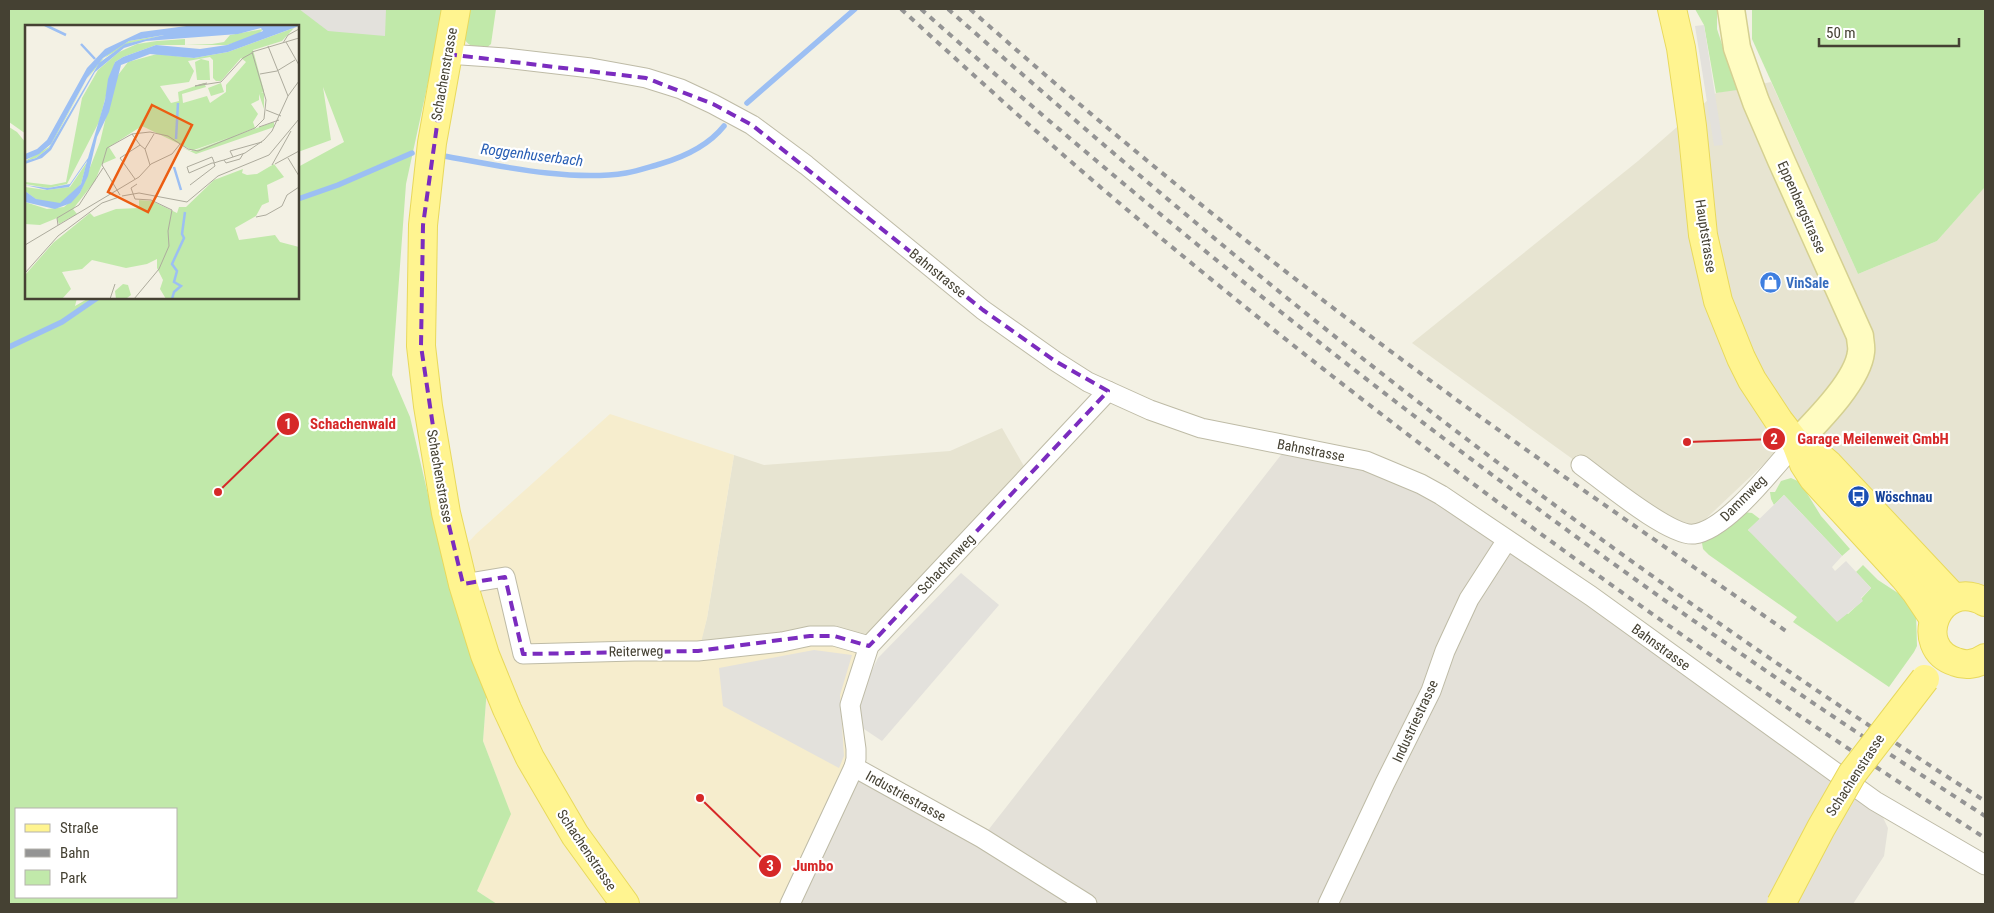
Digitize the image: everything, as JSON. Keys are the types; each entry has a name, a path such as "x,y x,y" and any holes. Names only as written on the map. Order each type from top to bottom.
{"main road":[{"name":"Schachenstrasse","path":"456,9 432,143 423,225 421,346 428,406 446,513 463,584 485,655 507,708 530,758 575,835 625,904"},
{"name":"Hauptstrasse","path":"1672,9 1681,48 1692,126 1703,235 1718,300 1735,344 1752,380 1796,443 1804,464 1814,478 1904,577 1934,620"},
{"name":"Hauptstrasse","path":"1796,443 1815,453 1829,465 1954,598"},
{"path":"1984,660 1966,664 1958,663 1944,655 1937,648 1933,639 1934,620 1938,610 1945,603 1954,598 1964,596 1975,597 1985,602"},
{"name":"Schachenstrasse","path":"1781,904 1852,774 1944,655"}],"street":[{"name":"Eppenbergstrasse","path":"1731,9 1737,48 1756,102 1860,336 1862,351 1857,367 1828,410 1796,443"},
{"name":"Bahnstrasse","path":"448,54 505,58 646,78 713,104 752,125 820,176 983,310 1088,382 1157,412 1201,428 1366,461 1421,484 1441,495 1591,596 1875,801 1985,865"},
{"name":"Schachenweg","path":"854,767 856,749 850,705 869,646 1108,391"},
{"name":"Dammweg","path":"1581,465 1666,525 1682,533 1696,534 1722,521 1746,498 1796,443"},
{"name":"Industriestrasse","path":"1328,904 1384,783 1431,691 1445,651 1469,599 1507,540"},
{"name":"Reiterweg","path":"463,584 506,578 523,654 698,651 782,642 810,636 834,636 869,646"},
{"name":"Industriestrasse","path":"790,904 854,767 982,838 1087,904"}],"highlighted area":[{"path":"447,54 646,78 713,104 752,125 983,310 1055,361 1108,391 869,646 834,636 810,636 698,651 523,654 505,577 463,584 446,513 421,346 423,225"}],"shaded area":[{"path":"299,9 386,9 385,36 328,31"},
{"path":"1704,25 1723,145 1714,146 1695,26"},
{"path":"1771,82 1858,274 1937,241 1985,187 1985,612 1805,425 1695,529 1646,512 1412,343 1638,161 1716,93"},
{"path":"610,414 734,455 707,618 699,651 782,642 869,646 856,749 790,904 497,904 477,891 510,813 483,741 487,688 445,568 476,534"},
{"path":"1002,428 1029,475 869,646 698,651 707,618 734,455 764,465 950,451"},
{"path":"1288,446 1398,474 1875,801 1888,828 1884,856 1853,904 790,904 854,767 982,838"},
{"path":"1784,495 1842,556 1832,567 1835,571 1846,561 1871,588 1861,598 1863,601 1837,622 1748,530"},
{"path":"961,573 999,605 882,741 858,725 856,703 878,658"},
{"path":"814,650 852,655 840,695 844,756 839,768 723,706 719,668"}],"green space":[{"path":"9,9 444,9 406,184 392,375 410,417 445,568 487,688 483,741 511,814 477,891 497,904 9,904 9,127 17,132 25,142 25,299 77,299 75,306 87,299 299,299 299,166 344,142 323,87 331,140 299,152 299,25 25,25 25,133 9,122"},
{"path":"467,9 496,9 491,44 484,50 469,44 465,40 463,30"},
{"path":"1695,9 1717,9 1717,29 1737,90 1716,93 1704,25"},
{"path":"1752,9 1985,9 1985,187 1937,241 1858,274 1752,39"},
{"path":"1791,478 1800,482 1821,516 1850,549 1842,556 1784,495 1774,505 1770,492 1775,492 1781,481"},
{"path":"1744,512 1752,513 1760,519 1748,530 1848,614 1862,601 1861,599 1871,588 1856,572 1863,565 1878,580 1904,597 1916,614 1917,646 1889,687 1793,622 1797,617 1703,549 1702,543 1706,538"}],"waterway":[{"name":"Roggenhuserbach","path":"747,103 855,9"},
{"name":"Roggenhuserbach","path":"444,156 535,172 582,176 626,173 660,164 687,154 711,139 724,126"},
{"name":"Roggenhuserbach","path":"299,199 338,185 412,153"},
{"name":"Roggenhuserbach","path":"9,347 62,322 96,299"}],"railway":[{"path":"901,9 1051,144 1143,223 1244,306 1449,466 1660,620 1767,694 1985,838"},
{"path":"921,9 1047,119 1175,226 1437,434 1707,630 1845,725 1985,816"},
{"path":"948,9 1200,227 1326,330 1417,401 1509,471 1697,608 1792,674 1985,801"},
{"path":"970,9 1164,175 1314,293 1417,371 1627,521 1786,631"}],"place":[{"name":"VinSale","path":"1770,283"},
{"name":"Garage Meilenweit GmbH","path":"1687,442"},
{"name":"Schachenwald","path":"218,492"},
{"name":"Wöschnau","path":"1859,497"},
{"name":"Jumbo","path":"700,798"}]}
